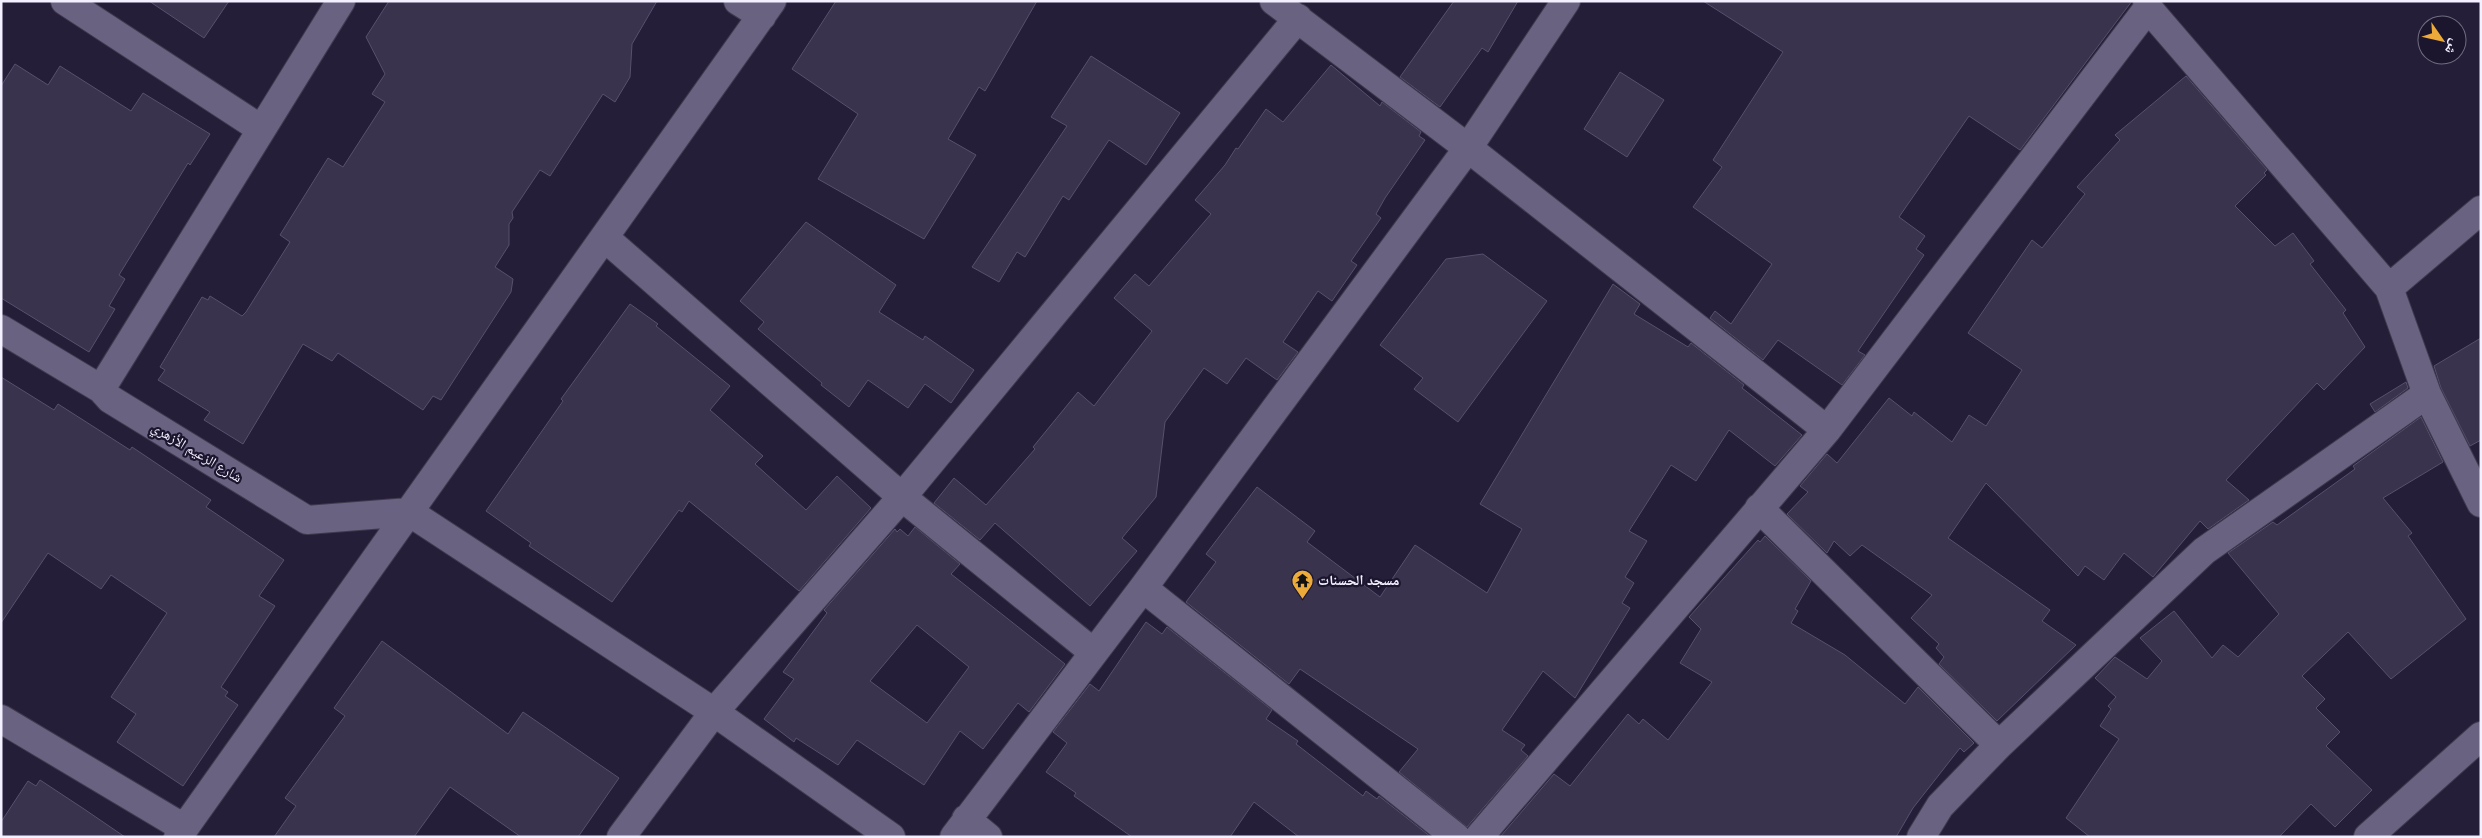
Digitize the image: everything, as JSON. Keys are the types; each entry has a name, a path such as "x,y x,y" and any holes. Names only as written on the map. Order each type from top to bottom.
{"street":[{"path":"65,1 261,129"},
{"path":"101,389 341,1"},
{"path":"1,719 181,832 767,8 738,1"},
{"path":"1274,1 1468,148 1827,430"},
{"path":"988,837 960,828 1143,588 1468,148 1566,1"},
{"path":"1479,837 1827,430 2147,4 2389,288 2427,394 2481,503"},
{"path":"621,837 714,712 902,497 1298,18"},
{"path":"2389,288 2481,210"},
{"path":"605,238 902,497 1093,652"},
{"name":"شارع الزعيم الأزهري","path":"1,329 101,389 110,399 308,520 409,512"},
{"path":"1921,837 1940,806 1999,745 2204,551 2427,394"},
{"path":"1759,508 1999,745"},
{"path":"409,512 714,712 891,837"},
{"path":"1143,588 1456,837"},
{"path":"2368,837 2481,736"}],"building":[{"path":"149,1 229,1 204,38"},
{"path":"389,1 657,1 632,44 630,77 615,102 603,94 550,176 540,170 512,212 513,218 509,224 509,245 495,267 513,279 511,292 441,400 433,396 423,410 338,353 332,361 303,344 243,444 204,420 210,412 158,380 165,370 160,367 202,297 208,300 210,296 242,316 246,312 290,242 280,235 328,158 343,167 385,102 372,94 385,74 366,37"},
{"path":"836,1 1037,1 985,91 979,87 948,139 976,155 924,239 818,179 858,114 792,69"},
{"path":"1454,1 1518,1 1488,52 1482,48 1440,107 1400,77"},
{"path":"1703,1 2132,1 2020,150 1969,116 1899,217 1925,236 1916,249 1924,255 1858,351 1865,355 1842,385 1778,340 1763,360 1710,318 1715,311 1731,324 1772,264 1693,207 1722,167 1713,160 1783,52"},
{"path":"1091,56 1180,113 1146,165 1109,140 1069,200 1063,196 1025,257 1017,252 999,282 972,267 1067,126 1051,117"},
{"path":"15,64 48,85 60,66 131,111 143,93 210,134 190,165 188,163 119,275 125,279 109,306 115,309 89,352 1,298 1,86"},
{"path":"1331,65 1380,106 1382,102 1421,132 1419,136 1425,140 1385,198 1376,214 1381,218 1351,261 1357,265 1332,301 1318,291 1283,342 1298,352 1277,380 1246,358 1227,384 1204,368 1165,422 1156,497 1122,538 1137,551 1090,606 995,523 980,540 934,503 954,478 986,505 1035,449 1033,447 1078,392 1094,406 1152,331 1114,298 1135,274 1149,286 1211,214 1195,200 1225,165 1236,148 1238,149 1266,109 1283,122"},
{"path":"1620,72 1664,100 1627,157 1584,129"},
{"path":"2186,76 2267,170 2264,173 2266,175 2235,206 2275,246 2293,233 2314,261 2310,264 2346,310 2343,313 2365,347 2324,390 2317,383 2226,480 2249,500 2208,529 2200,521 2153,577 2124,553 2104,580 2085,566 2078,576 1986,483 1948,538 2050,610 2042,621 2076,645 1997,721 1939,664 1944,657 1936,648 1939,644 1911,618 1932,595 1862,545 1850,556 1834,541 1827,553 1787,514 1808,492 1800,486 1827,454 1837,463 1889,398 1912,416 1914,412 1952,442 1969,415 1986,426 2022,370 1968,333 2032,240 2042,248 2085,194 2077,187 2120,140 2115,135"},
{"path":"806,222 896,285 879,312 923,340 925,336 974,370 951,403 925,384 908,408 868,380 849,407 821,385 822,383 758,329 764,322 740,301"},
{"path":"1483,254 1547,301 1458,422 1414,389 1423,378 1380,345 1446,259"},
{"path":"1613,284 1640,304 1634,314 1688,347 1691,343 1744,385 1742,388 1802,435 1775,466 1729,430 1696,481 1671,465 1629,531 1647,541 1625,577 1634,583 1622,603 1630,608 1575,698 1543,671 1502,730 1525,745 1521,750 1528,756 1467,827 1399,772 1418,749 1300,669 1289,684 1186,602 1216,562 1206,554 1257,487 1315,531 1307,542 1380,597 1415,545 1487,593 1522,529 1480,504"},
{"path":"630,304 658,324 656,326 730,386 710,410 763,456 755,464 806,510 837,476 871,508 799,591 689,501 682,512 679,510 612,602 529,546 531,543 486,511 563,401 561,399"},
{"path":"2481,338 2481,440 2470,446 2441,388 2434,366"},
{"path":"1,377 54,410 58,404 130,450 132,447 211,500 206,507 284,560 259,596 275,606 221,687 228,692 225,696 238,705 183,786 117,742 136,714 111,697 167,613 111,575 101,589 48,553 1,623"},
{"path":"2406,382 2408,388 2375,412 2370,404"},
{"path":"2421,417 2443,462 2383,498 2412,533 2408,536 2466,619 2391,679 2348,632 2302,676 2325,699 2316,708 2340,732 2326,746 2372,790 2335,827 2311,804 2279,837 2090,837 2066,818 2119,739 2100,726 2111,709 2108,706 2116,697 2095,678 2115,657 2147,679 2162,661 2140,638 2174,611 2212,658 2223,645 2238,657 2279,614 2228,553 2273,522 2277,525 2355,469 2353,466"},
{"path":"915,527 960,564 951,574 1065,664 1029,712 1018,703 983,749 960,731 924,785 857,740 838,765 796,738 794,742 764,719 794,679 783,672 827,613 824,610 895,529 897,532 900,529 908,536","holes":["917,625 969,667 927,723 870,681"]},
{"path":"1765,536 1811,581 1795,609 1798,611 1791,623 1845,655 1905,704 1918,687 1974,743 1964,752 1960,748 1913,808 1896,837 1500,837 1554,774 1570,786 1628,714 1639,724 1643,719 1668,740 1712,682 1680,663 1701,629 1689,617 1758,540 1760,542"},
{"path":"1146,622 1162,634 1167,627 1272,710 1266,719 1298,741 1296,744 1363,796 1366,791 1377,799 1379,796 1431,837 1299,837 1254,802 1230,837 1132,837 1074,796 1076,793 1046,772 1067,743 1053,732 1090,684 1099,691"},
{"path":"382,641 508,734 523,712 619,778 578,837 521,837 450,787 414,837 274,837 296,806 285,798 345,716 334,708"},
{"path":"40,780 125,837 1,837 1,822 28,781 36,786"}],"place":[{"name":"مسجد الحسنات","path":"1302,599"}]}
